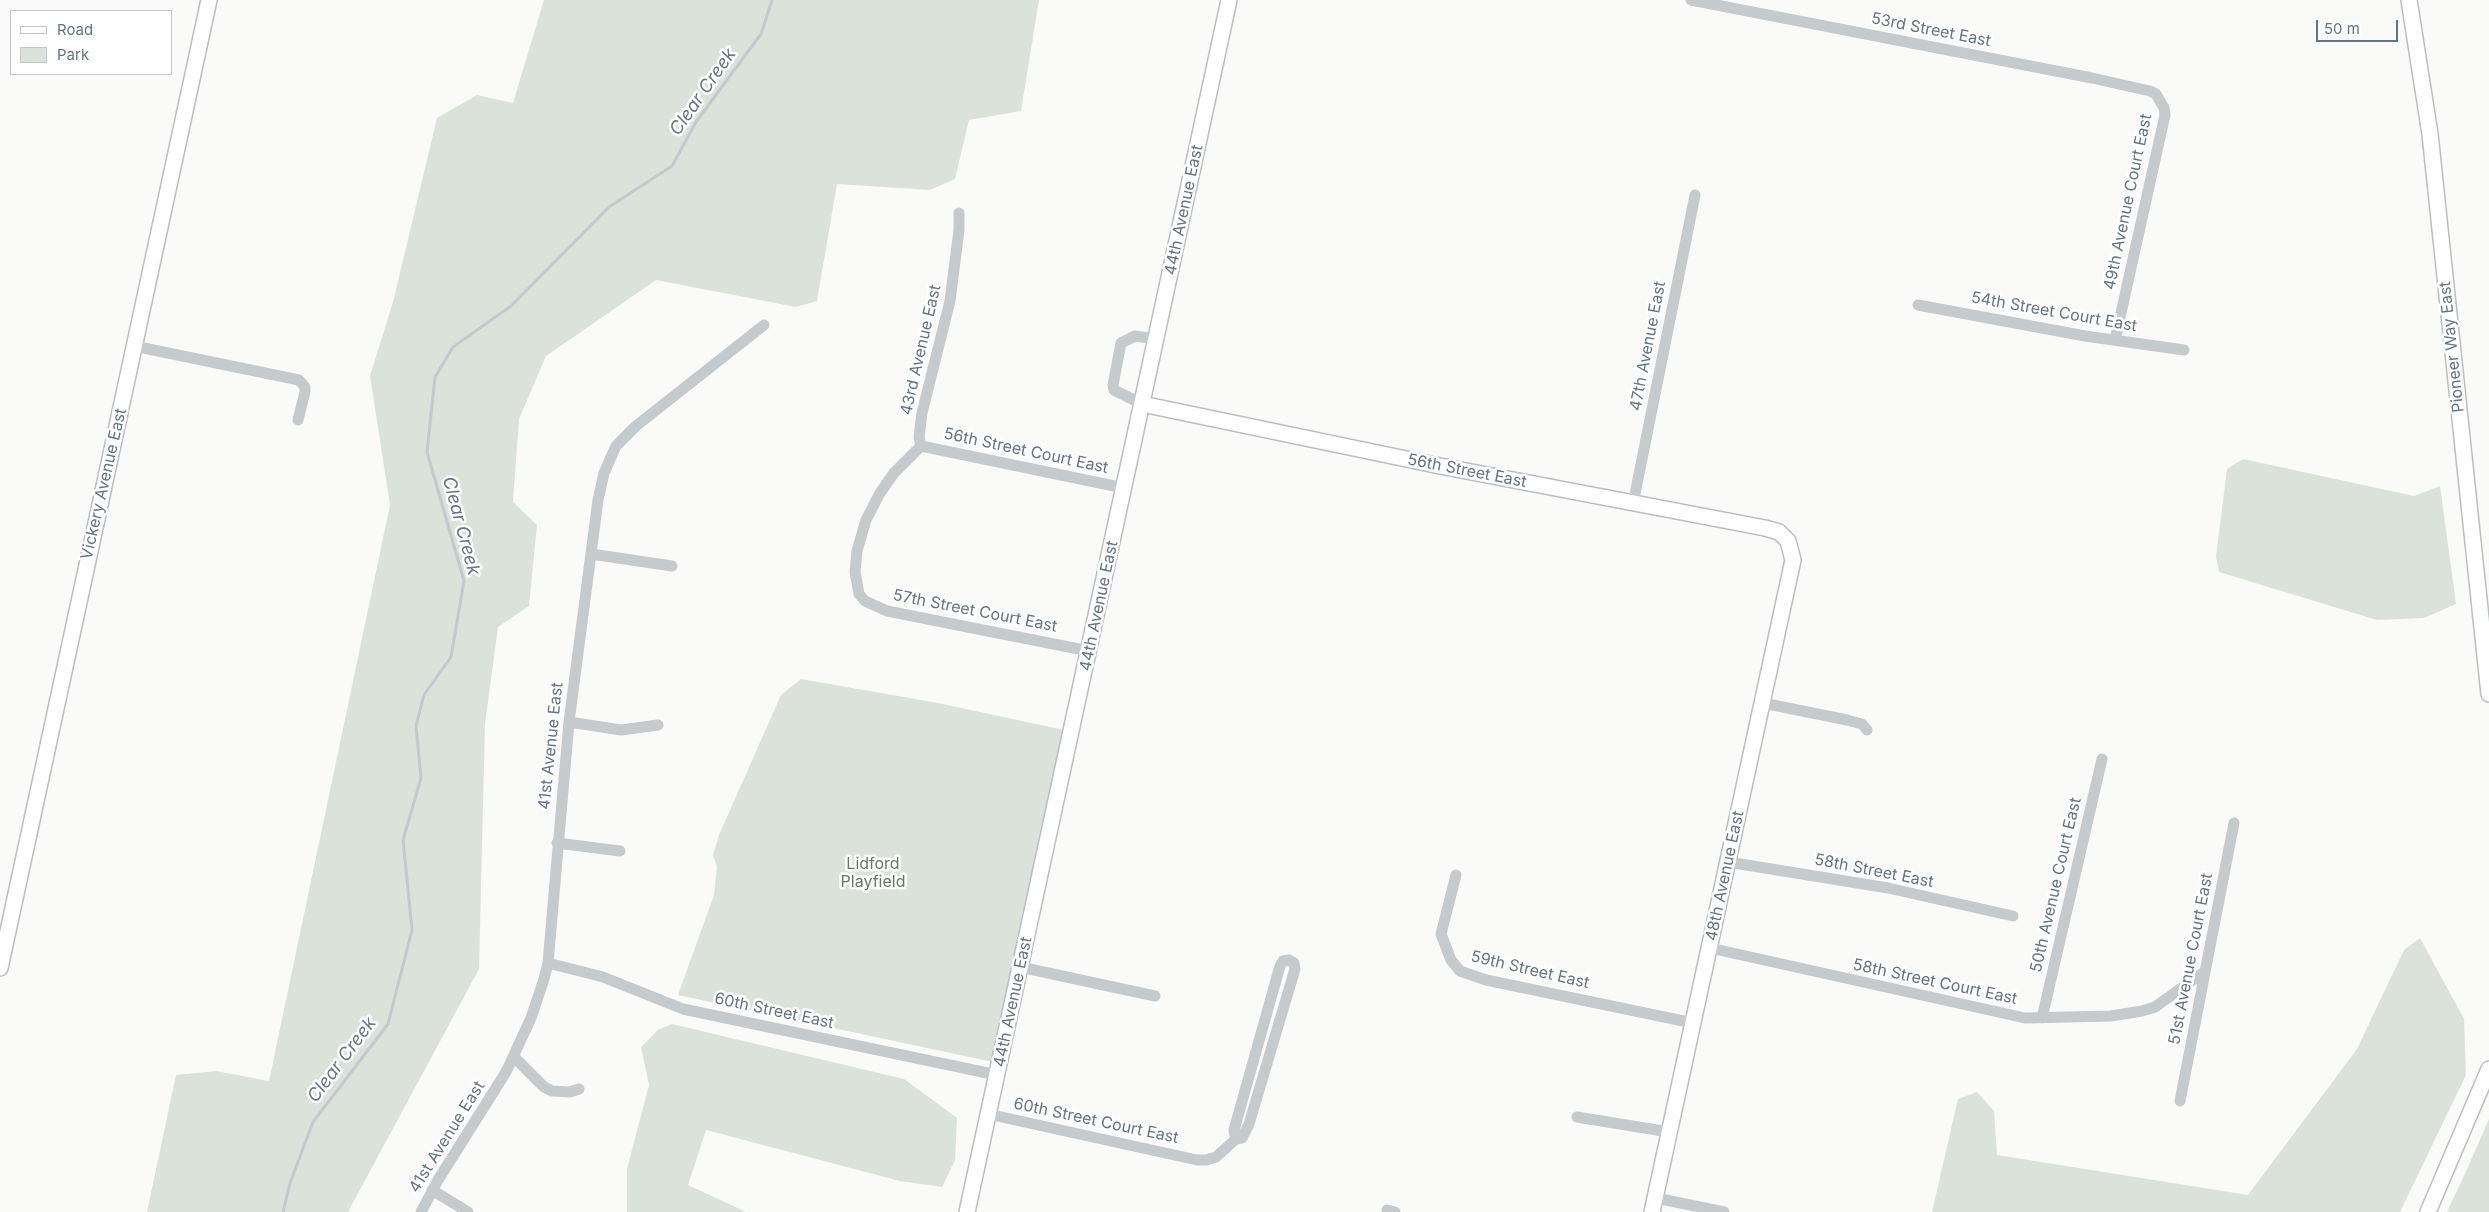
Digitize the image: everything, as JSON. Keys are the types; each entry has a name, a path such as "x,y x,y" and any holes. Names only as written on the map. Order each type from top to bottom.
{"street":[{"name":"Vickery Avenue East","path":"0,968 209,0"},
{"name":"44th Avenue East","path":"967,1212 1229,0"},
{"name":"53rd Street East","path":"1691,0 2092,78 2150,91 2161,100"},
{"name":"Pioneer Way East","path":"2411,4 2431,143 2489,694"},
{"name":"49th Avenue Court East","path":"2115,340 2165,115 2161,100"},
{"name":"47th Avenue East","path":"1633,504 1696,195"},
{"name":"43rd Avenue East","path":"921,446 919,437 922,413 950,301 959,230 959,213"},
{"name":"54th Street Court East","path":"1918,305 2115,340 2184,350"},
{"name":"41st Avenue East","path":"421,1212 432,1190 496,1090 514,1057 536,1006 548,963 569,722 591,554 604,473 616,446 671,397 764,325"},
{"path":"1142,404 1114,390 1113,385 1121,343 1135,336 1156,339"},
{"path":"134,346 299,380 305,392 298,420"},
{"name":"56th Street East","path":"1142,404 1633,504 1772,530 1779,532 1788,541"},
{"name":"56th Street Court East","path":"921,446 1124,488"},
{"name":"57th Street Court East","path":"921,446 894,473 880,492 866,520 856,565 859,594 871,605 887,610 1089,651"},
{"name":"48th Avenue East","path":"1654,1205 1793,560 1788,541"},
{"path":"591,554 672,566"},
{"path":"1763,703 1847,720 1862,724 1867,730"},
{"path":"569,722 621,730 658,725"},
{"name":"50th Avenue Court East","path":"2042,1018 2102,759"},
{"name":"51st Avenue Court East","path":"2180,1101 2234,823"},
{"path":"558,844 620,851"},
{"name":"58th Street East","path":"1728,862 1888,888 2013,916"},
{"name":"59th Street East","path":"1456,875 1441,934 1450,960 1460,971 1486,980 1693,1023"},
{"name":"58th Street Court East","path":"1710,948 2002,1015 2042,1018 2111,1016 2142,1012 2155,1006 2204,972"},
{"path":"1290,960 1294,963 1295,969 1253,1111 1242,1138 1236,1140 1234,1130 1280,966 1284,961 1290,960"},
{"name":"60th Street East","path":"548,963 603,978 683,1009 997,1075"},
{"path":"1020,967 1155,996"},
{"path":"514,1057 544,1087 552,1091 570,1092 580,1089"},
{"path":"2428,1212 2489,1069"},
{"name":"60th Street Court East","path":"988,1114 1197,1160 1216,1157 1236,1140"},
{"path":"1577,1117 1670,1132"},
{"path":"432,1190 468,1212"},
{"path":"1654,1205 1724,1212"}],"green space":[{"path":"544,0 1039,0 1021,111 969,120 955,179 930,190 837,184 817,301 796,307 656,280 546,356 519,419 513,502 537,525 529,606 498,627 485,724 479,969 348,1212 147,1212 176,1075 216,1071 269,1081 390,505 370,376 393,302 437,118 477,95 513,103"},
{"path":"2243,459 2414,496 2440,486 2456,604 2424,618 2377,620 2219,572 2216,557 2227,469"},
{"name":"Lidford Playfield","path":"801,679 938,703 1064,730 993,1062 678,995 714,895 717,867 713,855 719,835 781,695"},
{"path":"2420,938 2464,1019 2466,1075 2400,1212 1932,1212 1958,1099 1977,1092 1994,1111 1997,1155 2248,1195 2357,1049 2404,950"},
{"path":"672,1024 904,1079 957,1118 955,1160 942,1187 900,1181 706,1130 688,1185 746,1212 627,1212 627,1169 649,1085 641,1047 658,1030"},
{"path":"2489,1119 2489,1212 2447,1212 2468,1167"}],"waterway":[{"name":"Clear Creek","path":"283,1212 290,1183 313,1122 388,1024 412,930 403,840 421,778 416,726 424,695 451,657 464,581 427,452 435,377 453,347 511,306 609,207 672,166 696,122 761,34 772,0"}]}
